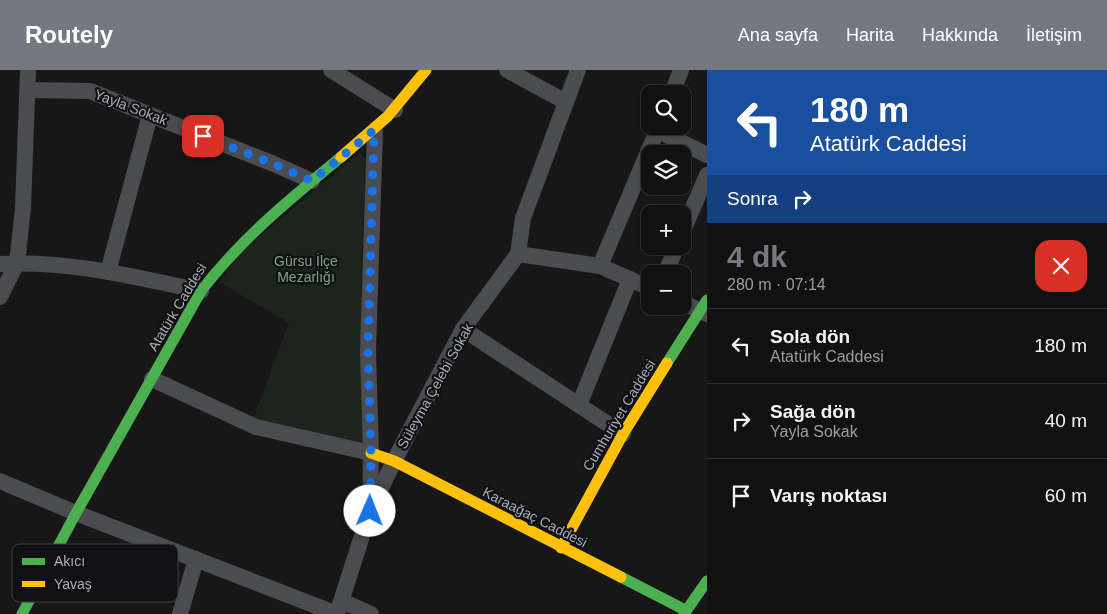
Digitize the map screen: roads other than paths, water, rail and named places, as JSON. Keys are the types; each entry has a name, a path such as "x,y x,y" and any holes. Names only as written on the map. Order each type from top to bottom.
{"main road":[{"name":"Atatürk Caddesi","path":"59,544 201,291 217,268 246,239 374,130 395,110 426,70"},
{"name":"Cumhuriyet Caddesi","path":"561,548 623,434 705,308"},
{"name":"Karaağaç Caddesi","path":"371,453 394,461 688,613"},
{"path":"688,613 707,580"},
{"name":"Atatürk Caddesi","path":"22,614 28,602"}],"street":[{"path":"0,297 17,263 23,208 28,70"},
{"path":"331,70 395,110"},
{"path":"507,70 566,102"},
{"name":"Süleyma Çelebi Sokak","path":"370,511 463,329 518,254 522,218 578,70"},
{"path":"675,85 681,70"},
{"name":"Yayla Sokak","path":"28,90 90,91 312,181"},
{"path":"108,272 150,115"},
{"path":"338,610 370,511 371,453 368,350 374,130"},
{"path":"600,266 655,135"},
{"path":"671,135 707,155"},
{"path":"691,212 707,175"},
{"path":"518,254 600,266 641,284"},
{"path":"0,264 56,264 108,272 201,291"},
{"path":"579,405 630,279"},
{"path":"691,304 705,308"},
{"path":"463,329 623,434"},
{"path":"152,379 256,427 371,453"},
{"path":"0,481 157,544"},
{"path":"178,552 338,610 371,614"},
{"path":"180,614 196,559"}],"park label":[{"name":"Gürsu İlçe Mezarlığı","path":"306,270"}]}
